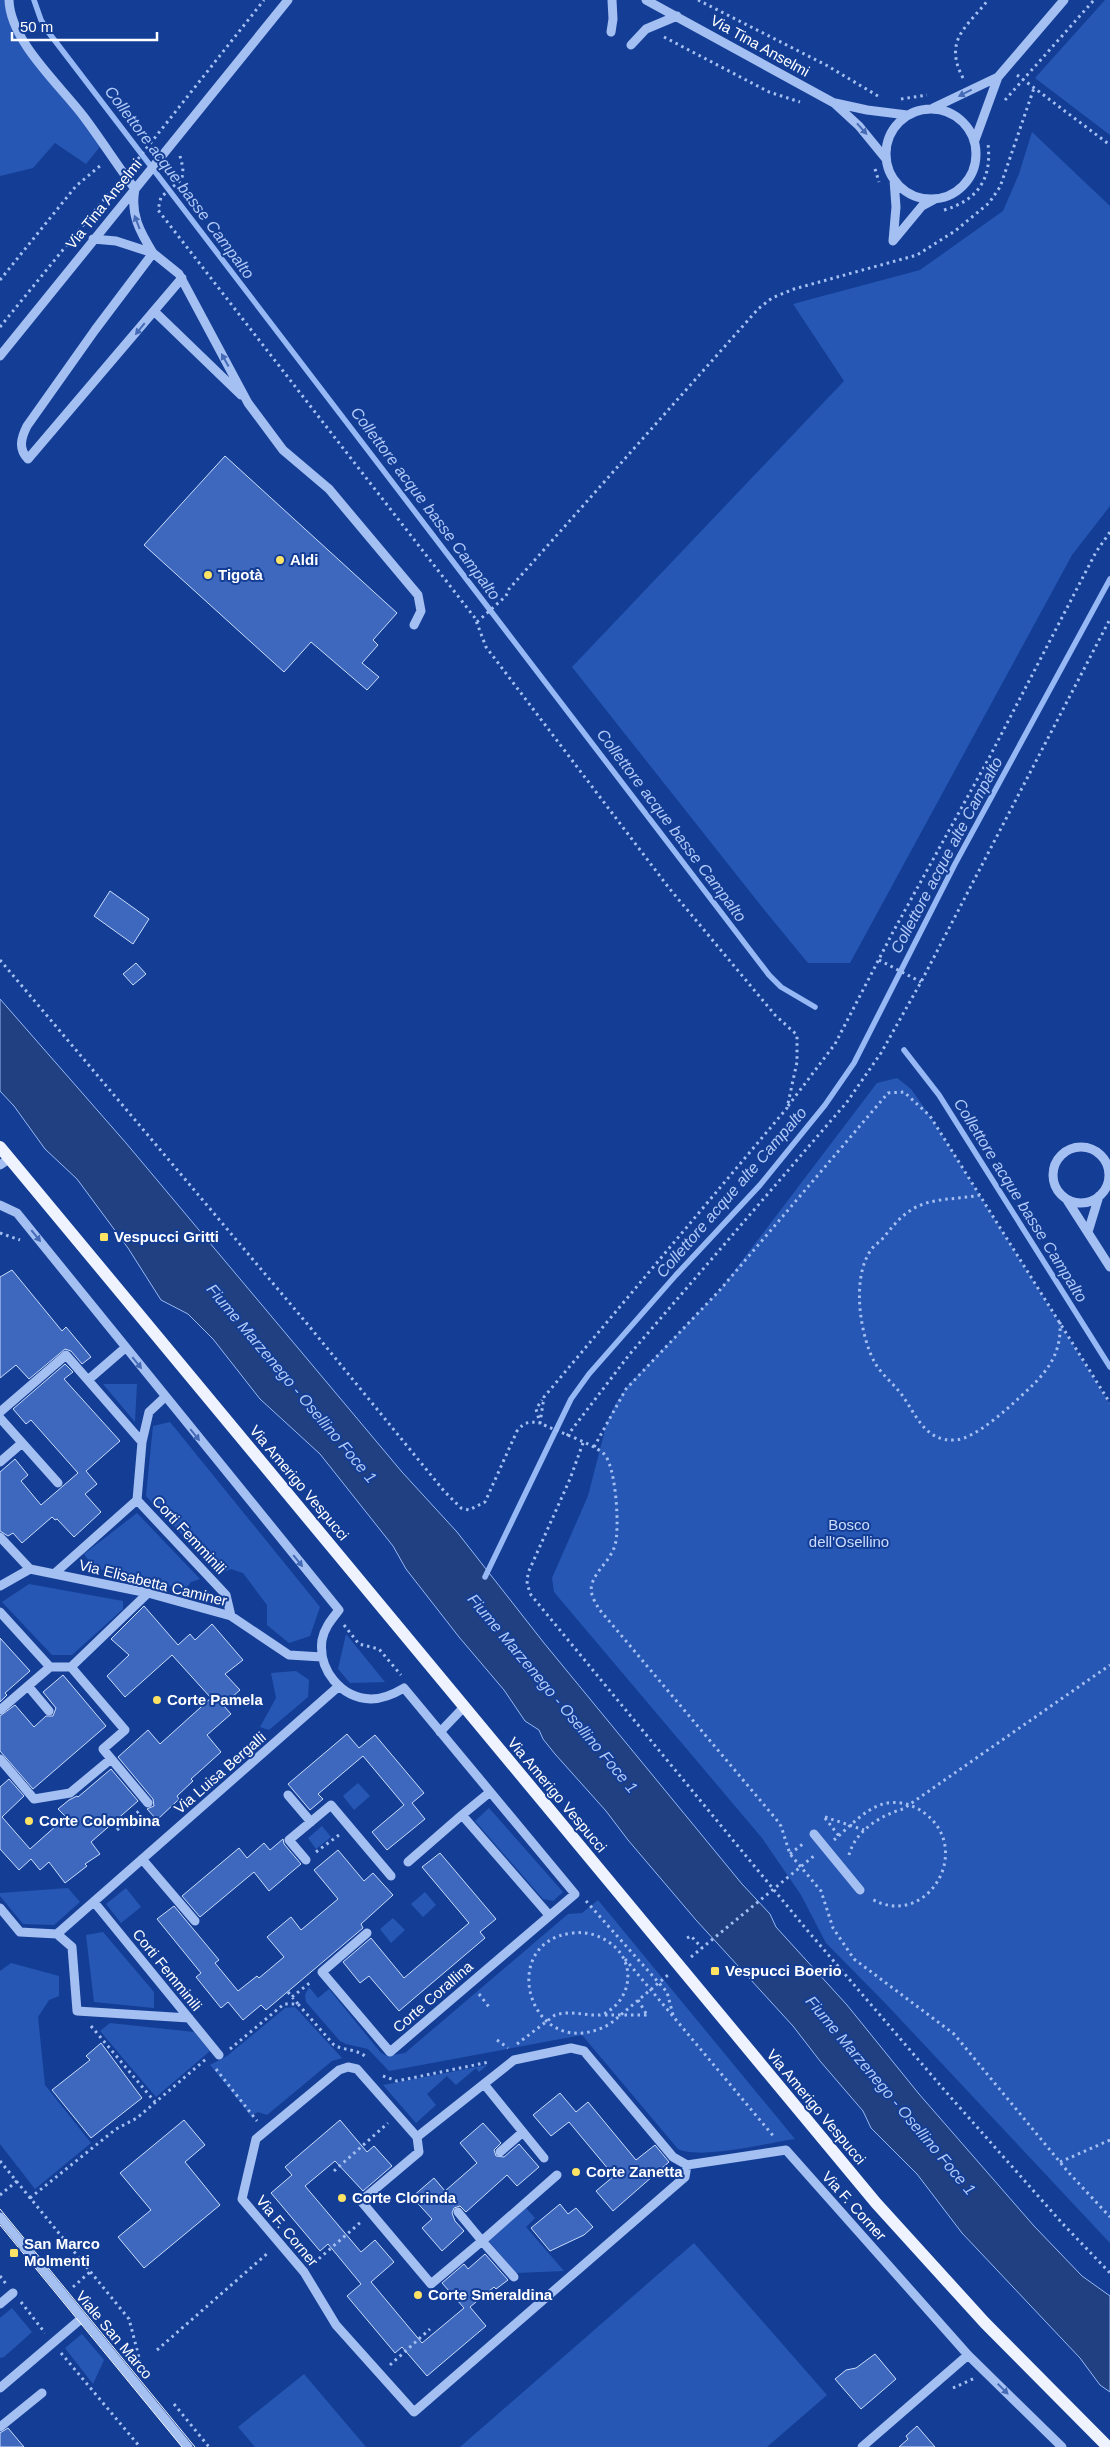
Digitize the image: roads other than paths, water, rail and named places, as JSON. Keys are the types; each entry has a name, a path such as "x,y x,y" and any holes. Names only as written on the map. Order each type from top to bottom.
{"main road":[{"name":"Via Amerigo Vespucci","path":"0,1147 5,1162 876,2203 984,2323 1108,2447"}],"street":[{"path":"9,0 17,30 27,47 72,101 112,157 128,171 138,185 133,200 134,218 153,253"},
{"name":"Via Tina Anselmi","path":"0,356 288,0"},
{"path":"611,32 613,19 612,0"},
{"name":"Via Tina Anselmi","path":"646,0 834,103 859,126 886,160"},
{"path":"975,140 998,77 1064,0"},
{"path":"631,46 646,29 677,16"},
{"path":"936,199 912,194 901,188 894,179 886,160 886,146 890,134 897,123 907,115 919,110 932,108 998,77"},
{"name":"Via Tina Anselmi","path":"834,103 867,110 907,115"},
{"path":"894,179 896,207 893,241 922,206 949,195 970,178 975,166 977,153 975,140 969,127 958,117 946,110 932,108"},
{"path":"93,239 116,241 153,253 176,270 248,402 283,450 329,489 418,595 421,611 414,625"},
{"path":"153,253 95,330 27,426 21,444 24,455 28,459 182,278"},
{"path":"154,311 248,402"},
{"path":"1088,1232 1100,1196 1108,1182 1108,1165 1104,1158 1090,1148 1073,1147 1059,1156 1052,1171 1056,1188 1067,1200 1110,1267"},
{"path":"1067,1200 1084,1203 1100,1196"},
{"path":"0,1205 17,1213 337,1612 328,1623 322,1640 322,1657 328,1673 339,1686 354,1695 371,1698 388,1696 404,1688 490,1792 408,1862"},
{"path":"88,1380 125,1348"},
{"path":"0,1412 66,1355 142,1442"},
{"name":"Corti Femminili","path":"55,1573 137,1500 142,1442 150,1412 165,1397"},
{"path":"0,1418 58,1483"},
{"path":"0,1462 22,1443"},
{"name":"Corti Femminili","path":"137,1500 226,1595 231,1616"},
{"path":"0,1537 30,1570 0,1586"},
{"name":"Via Elisabetta Caminer","path":"30,1570 55,1573 148,1593 231,1616 290,1654 322,1657"},
{"path":"0,1710 50,1667 71,1667 148,1593"},
{"path":"0,1612 50,1667"},
{"path":"71,1667 125,1730 103,1749 148,1803"},
{"path":"28,1686 49,1711"},
{"name":"Via Luisa Bergalli","path":"57,1934 339,1686"},
{"path":"440,1732 463,1708"},
{"path":"0,1759 34,1799 70,1793 111,1759"},
{"name":"Corte Corallina","path":"367,1933 322,1972 390,2052 575,1894 490,1792"},
{"path":"288,1795 311,1822"},
{"path":"306,1860 289,1840 333,1803 349,1827 391,1876"},
{"path":"462,1815 550,1915"},
{"path":"814,1834 860,1890"},
{"path":"142,1859 195,1921"},
{"name":"Corti Femminili","path":"94,1902 219,2055"},
{"path":"0,1908 20,1932 57,1934 72,1947 77,2011 189,2018"},
{"path":"557,2175 431,2284 361,2201 419,2152 417,2137 514,2060 571,2048 584,2051 673,2157 687,2165"},
{"name":"Via F. Corner","path":"417,2137 357,2069 348,2067 338,2070 256,2139 242,2200 304,2272 336,2325 414,2412 686,2177 687,2165 786,2150 968,2355 1062,2447"},
{"path":"484,2084 544,2158"},
{"path":"500,2152 523,2132"},
{"path":"458,2212 514,2277"},
{"name":"Viale San Marco","path":"0,2217 188,2447"},
{"path":"0,2304 14,2293"},
{"path":"0,2388 82,2318"},
{"path":"862,2447 968,2355"},
{"path":"0,2427 42,2393"}],"water":[{"name":"Fiume Marzenego - Osellino Foce 1","path":"0,999 126,1143 402,1472 457,1532 544,1643 742,1884 770,1914 776,1927 847,2005 919,2094 1034,2226 1082,2276 1110,2296 1110,2392 1100,2385 1080,2358 962,2233 917,2174 871,2128 863,2111 793,2026 696,1920 606,1811 555,1754 543,1739 539,1730 525,1721 504,1690 459,1637 406,1569 393,1546 320,1454 260,1399 213,1339 188,1314 161,1300 128,1248 77,1179 45,1149 14,1106 0,1091"}],"waterway":[{"name":"Collettore acque basse Campalto","path":"34,0 41,20 49,33 769,975 781,987 815,1007"},
{"name":"Collettore acque alte Campalto","path":"485,1577 571,1399 589,1374 676,1275 760,1185 825,1105 854,1063 955,864 1110,579"},
{"name":"Collettore acque basse Campalto","path":"904,1050 939,1095 1110,1367"}],"tram line":[{"path":"0,2209 195,2447"},
{"path":"0,2225 182,2447"}],"place":[{"name":"Aldi","path":"280,560"},
{"name":"Tigotà","path":"208,575"},
{"name":"Vespucci Gritti","path":"104,1237"},
{"name":"Corte Pamela","path":"157,1700"},
{"name":"Corte Colombina","path":"29,1821"},
{"name":"Vespucci Boerio","path":"715,1971"},
{"name":"Corte Zanetta","path":"576,2172"},
{"name":"Corte Clorinda","path":"342,2198"},
{"name":"San Marco Molmenti","path":"14,2253"},
{"name":"Corte Smeraldina","path":"418,2295"}],"park label":[{"name":"Bosco dell'Osellino","path":"849,1534"}]}
